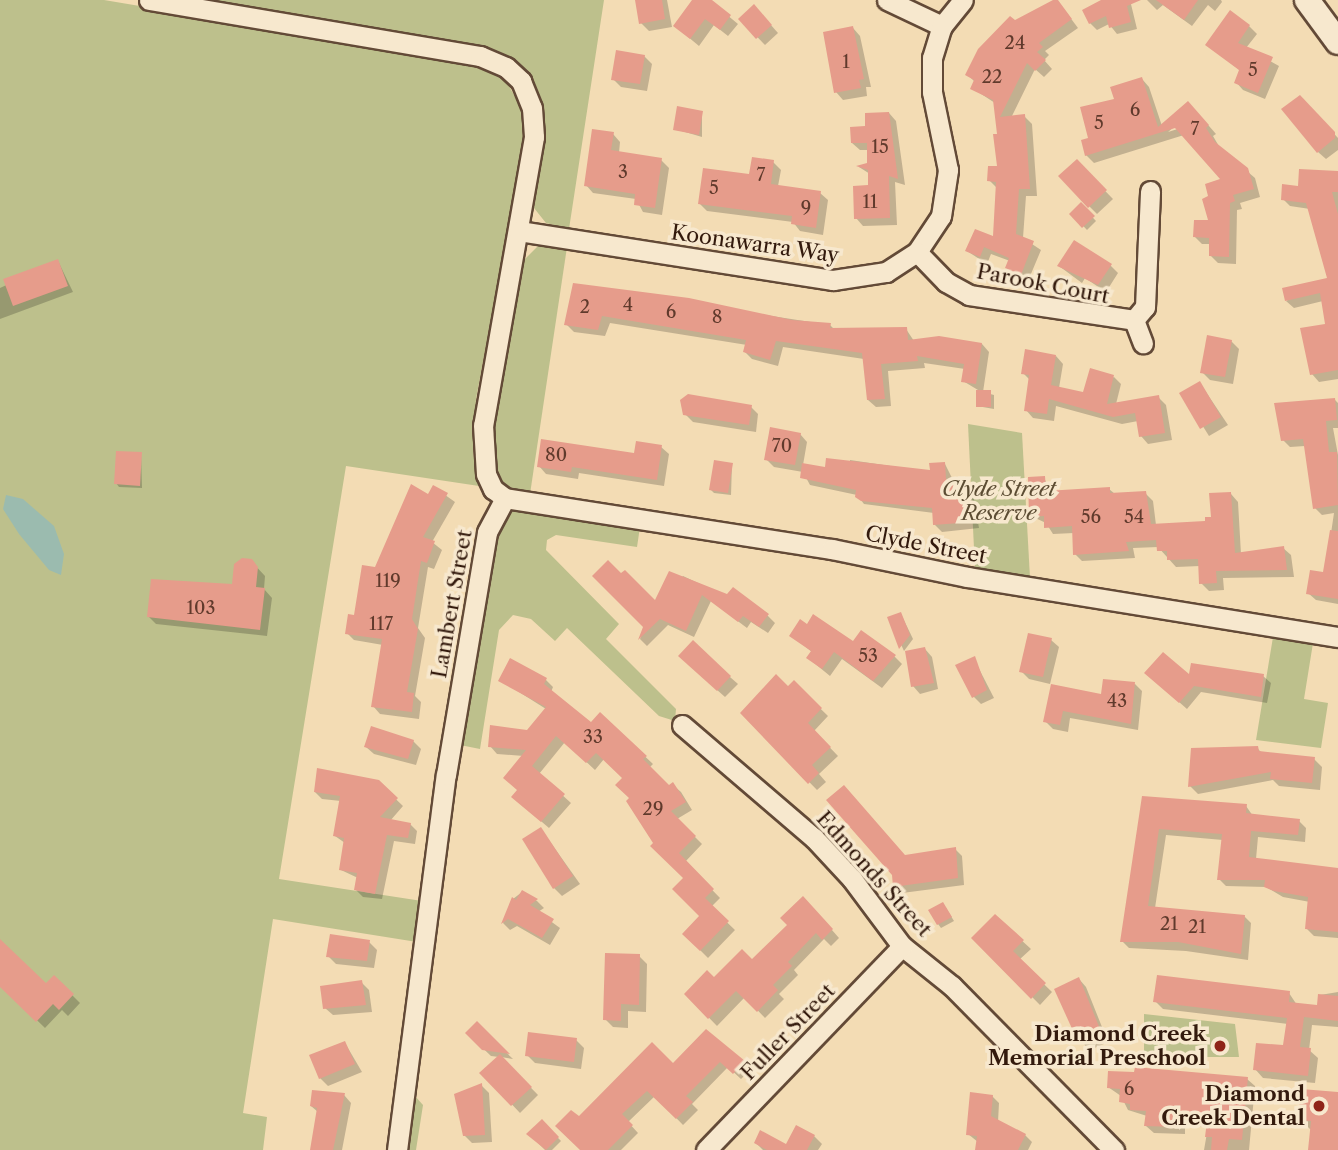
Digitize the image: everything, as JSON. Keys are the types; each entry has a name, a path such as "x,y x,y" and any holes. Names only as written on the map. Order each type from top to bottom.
{"street":[{"path":"149,0 480,56 506,67 521,81 533,108 534,137 519,231 489,371 483,425 486,474 493,489 505,498"},
{"path":"887,0 942,26"},
{"name":"Koonawarra Way","path":"519,231 833,280 886,272 917,252 936,228 948,187 931,77 942,26 963,0"},
{"path":"1307,0 1338,42"},
{"name":"Parook Court","path":"1134,320 1145,307 1150,191"},
{"name":"Parook Court","path":"917,252 946,282 969,295 1134,320"},
{"name":"Parook Court","path":"1134,320 1143,343"},
{"name":"Clyde Street","path":"505,498 832,549 967,577 1338,637"},
{"name":"Lambert Street","path":"397,1150 446,775 484,545 492,516 505,498"},
{"name":"Edmonds Street","path":"681,725 814,838 852,879 902,946 953,986 1114,1150"},
{"name":"Fuller Street","path":"706,1150 902,946"}],"green space":[{"path":"0,0 104,0 457,59 494,71 505,79 524,113 526,134 476,399 473,453 479,486 346,466 279,879 422,901 417,942 273,919 243,1113 267,1117 263,1150 0,1150"},
{"path":"189,0 604,0 569,229 546,223 534,208 541,125 539,98 527,72 514,60 494,51"},
{"path":"539,245 567,247 530,494 508,488 494,473 490,428 521,263"},
{"name":"Clyde Street Reserve","path":"968,424 1022,433 1030,578 975,569"},
{"path":"520,511 640,527 637,547 556,535 547,540 546,550 619,624 606,639 676,709 675,721 659,716 567,628 555,641 531,619 513,615 499,630 480,749 460,745 496,532 508,512"},
{"path":"1273,637 1313,643 1304,699 1328,703 1321,748 1256,740"},
{"path":"1144,1014 1235,1024 1239,1057 1188,1057 1187,1066 1144,1061"},
{"path":"414,1095 423,1105 416,1150 405,1150"}],"shaded area":[{"path":"6,495 23,499 54,526 64,554 61,575 49,570 19,534 3,509"}],"building":[{"path":"635,0 662,0 665,19 639,24"},
{"path":"692,0 712,0 731,15 720,30 705,19 690,39 673,26"},
{"path":"1053,0 1058,0 1072,19 1039,43 1043,47 1037,52 1046,60 1035,71 1027,63 1000,117 1025,114 1030,189 1019,189 1016,234 1034,241 1021,275 1005,268 1009,258 984,247 980,257 965,251 975,229 993,236 996,182 987,181 988,166 997,166 993,134 997,134 993,100 970,89 974,80 965,75 978,49 1010,16 1015,20"},
{"path":"1101,0 1141,0 1127,6 1131,22 1109,28 1106,16 1089,24 1082,10"},
{"path":"1156,0 1198,0 1184,20"},
{"path":"754,4 772,25 756,39 738,19"},
{"path":"1230,10 1250,25 1238,43 1273,57 1258,93 1234,83 1239,70 1205,45"},
{"path":"853,26 864,79 859,80 861,88 834,93 823,32"},
{"path":"616,50 645,55 640,84 611,80"},
{"path":"1142,77 1158,127 1188,101 1209,125 1206,128 1215,142 1248,168 1254,189 1233,195 1235,201 1230,203 1229,257 1209,256 1209,238 1193,237 1194,220 1208,220 1202,199 1208,196 1205,184 1220,179 1175,128 1085,156 1081,140 1088,138 1080,107 1114,99 1110,87"},
{"path":"1300,95 1335,132 1335,138 1317,153 1281,109"},
{"path":"677,106 703,111 699,135 673,130"},
{"path":"889,112 898,179 889,176 890,218 854,219 853,186 868,185 868,170 856,166 867,163 867,143 851,143 850,127 865,126 865,113"},
{"path":"592,129 614,132 611,150 662,158 655,208 634,205 635,194 584,186"},
{"path":"752,157 774,160 771,184 821,191 816,228 791,224 792,216 698,204 703,168 749,174"},
{"path":"1077,159 1107,190 1088,208 1058,176"},
{"path":"1299,169 1338,171 1338,192 1332,192 1338,214 1338,370 1310,375 1300,328 1325,324 1320,293 1285,301 1282,288 1327,278 1306,203 1281,200 1282,184 1298,186"},
{"path":"1081,202 1095,216 1082,228 1069,214"},
{"path":"1074,240 1112,264 1098,285 1057,266"},
{"path":"58,259 68,286 13,306 3,279"},
{"path":"573,283 689,298 792,320 831,323 830,328 907,327 908,340 939,336 982,343 976,384 961,382 964,364 917,356 918,361 881,364 885,399 867,400 862,353 776,341 770,360 743,352 746,340 602,316 598,330 564,325"},
{"path":"1207,335 1232,340 1225,377 1200,373"},
{"path":"1025,349 1056,355 1051,385 1083,392 1090,368 1114,375 1107,404 1159,395 1165,433 1139,437 1135,413 1113,417 1049,399 1047,414 1024,411 1029,375 1021,374"},
{"path":"1200,381 1221,417 1200,429 1179,393"},
{"path":"976,390 991,390 991,407 976,407"},
{"path":"688,394 752,405 749,425 683,415 680,400"},
{"path":"1335,398 1337,420 1326,421 1329,452 1337,452 1338,505 1313,509 1303,439 1281,441 1274,403"},
{"path":"770,427 801,433 795,465 764,460"},
{"path":"541,439 634,453 636,441 662,445 657,480 572,467 571,472 537,467"},
{"path":"116,451 142,452 140,486 114,484"},
{"path":"826,458 930,470 929,463 945,462 946,479 965,478 966,505 972,505 973,522 933,525 932,508 861,501 855,497 856,490 800,478 802,463 825,467"},
{"path":"714,460 733,463 728,493 709,490"},
{"path":"1045,476 1046,491 1110,487 1110,493 1146,491 1151,524 1205,521 1205,517 1211,517 1209,493 1231,492 1235,553 1284,546 1287,570 1216,571 1217,583 1199,584 1198,559 1167,560 1167,551 1157,551 1156,540 1126,542 1129,551 1073,555 1072,526 1044,528 1044,516 1029,517 1028,477"},
{"path":"411,484 428,494 433,485 448,493 423,537 435,541 427,563 421,561 412,619 418,629 407,692 414,693 412,712 371,707 382,639 345,634 348,614 354,615 362,565 375,567"},
{"path":"1330,530 1338,531 1338,599 1306,594 1310,570 1323,572"},
{"path":"242,558 252,559 258,567 256,587 265,588 260,630 147,617 151,579 232,584 234,564"},
{"path":"608,560 621,573 625,570 655,600 669,571 727,594 733,587 769,614 759,627 743,616 738,622 702,595 686,631 660,619 638,640 643,627 592,576"},
{"path":"901,612 910,635 899,649 887,617"},
{"path":"813,614 853,641 861,630 896,655 873,681 834,652 822,669 806,658 811,651 789,636 800,619 807,624"},
{"path":"1028,633 1052,638 1043,677 1019,672"},
{"path":"693,640 731,676 717,691 678,656"},
{"path":"925,647 934,683 911,687 905,651"},
{"path":"1163,652 1189,674 1191,663 1264,674 1261,697 1194,686 1179,703 1144,673"},
{"path":"975,656 987,690 972,698 955,665"},
{"path":"510,658 547,678 544,684 591,722 600,712 647,756 643,759 669,785 673,782 686,802 671,811 696,836 679,853 714,889 705,898 729,921 700,951 682,934 699,916 672,889 683,878 650,846 653,843 626,801 629,798 615,785 622,778 596,753 586,763 556,736 532,766 565,794 541,822 511,797 517,790 503,778 526,750 488,747 490,725 527,730 546,707 498,681"},
{"path":"776,674 788,686 794,680 822,708 808,723 831,747 812,765 819,773 808,784 740,713"},
{"path":"1103,679 1135,682 1131,724 1063,711 1060,725 1043,722 1051,684 1101,694"},
{"path":"371,726 414,740 408,759 364,747"},
{"path":"1258,746 1259,751 1315,757 1312,783 1270,779 1271,772 1188,787 1191,748"},
{"path":"317,768 379,780 398,798 380,817 411,823 408,838 387,835 375,894 354,890 357,873 339,870 344,838 333,836 340,796 314,792"},
{"path":"844,785 905,855 956,847 958,878 893,887 892,875 826,800"},
{"path":"1142,796 1247,804 1246,813 1300,819 1298,835 1251,831 1249,857 1338,868 1338,932 1305,929 1308,897 1274,891 1264,887 1265,880 1217,880 1222,834 1159,829 1148,906 1245,915 1241,954 1178,942 1120,942"},
{"path":"541,827 573,876 553,889 522,839"},
{"path":"522,890 538,899 530,905 554,919 542,938 508,919 501,924 512,897 516,900"},
{"path":"803,896 833,929 822,940 816,933 788,962 792,966 773,985 778,990 757,1012 736,991 708,1019 684,994 707,970 714,977 742,949 752,959 787,925 780,918"},
{"path":"943,902 952,917 937,925 928,910"},
{"path":"995,914 1024,940 1013,951 1046,983 1031,999 971,938"},
{"path":"330,934 370,940 367,961 326,957"},
{"path":"0,939 46,983 54,975 74,994 59,1010 53,1004 36,1022 0,987"},
{"path":"605,953 640,954 639,1005 621,1004 621,1021 603,1020"},
{"path":"1157,975 1290,991 1289,1002 1317,1005 1318,994 1338,996 1338,1021 1304,1017 1300,1047 1311,1048 1308,1076 1253,1070 1256,1043 1283,1045 1287,1018 1153,1002"},
{"path":"1079,977 1102,1034 1079,1044 1054,989"},
{"path":"362,980 366,1005 323,1009 320,986"},
{"path":"477,1021 510,1054 482,1050 465,1033"},
{"path":"706,1029 745,1061 733,1074 720,1062 686,1096 693,1102 676,1119 647,1091 622,1114 633,1125 608,1150 580,1150 555,1126 571,1110 579,1116 652,1042 673,1063"},
{"path":"528,1032 577,1038 574,1062 525,1056"},
{"path":"345,1041 355,1064 319,1079 309,1055"},
{"path":"500,1054 532,1087 511,1106 479,1073"},
{"path":"1135,1067 1248,1077 1242,1140 1229,1139 1227,1150 1211,1150 1212,1137 1205,1137 1207,1121 1178,1119 1178,1127 1144,1126 1146,1111 1130,1110 1130,1104 1119,1102 1120,1089 1107,1088 1108,1071 1134,1072"},
{"path":"482,1083 485,1135 463,1136 454,1094"},
{"name":"Diamond Creek Dental","path":"1301,1089 1338,1092 1338,1150 1308,1150 1311,1121 1298,1120"},
{"path":"312,1090 345,1093 333,1150 310,1150 317,1108 310,1106"},
{"path":"970,1092 993,1095 991,1116 1026,1134 1018,1150 975,1150 977,1136 966,1135"},
{"path":"542,1119 559,1137 546,1150 526,1134"},
{"path":"796,1125 815,1135 807,1150 767,1150 754,1143 760,1130 786,1144"}],"place":[{"name":"Diamond Creek Memorial Preschool","path":"1220,1046"},
{"name":"Diamond Creek Dental","path":"1319,1106"}]}
